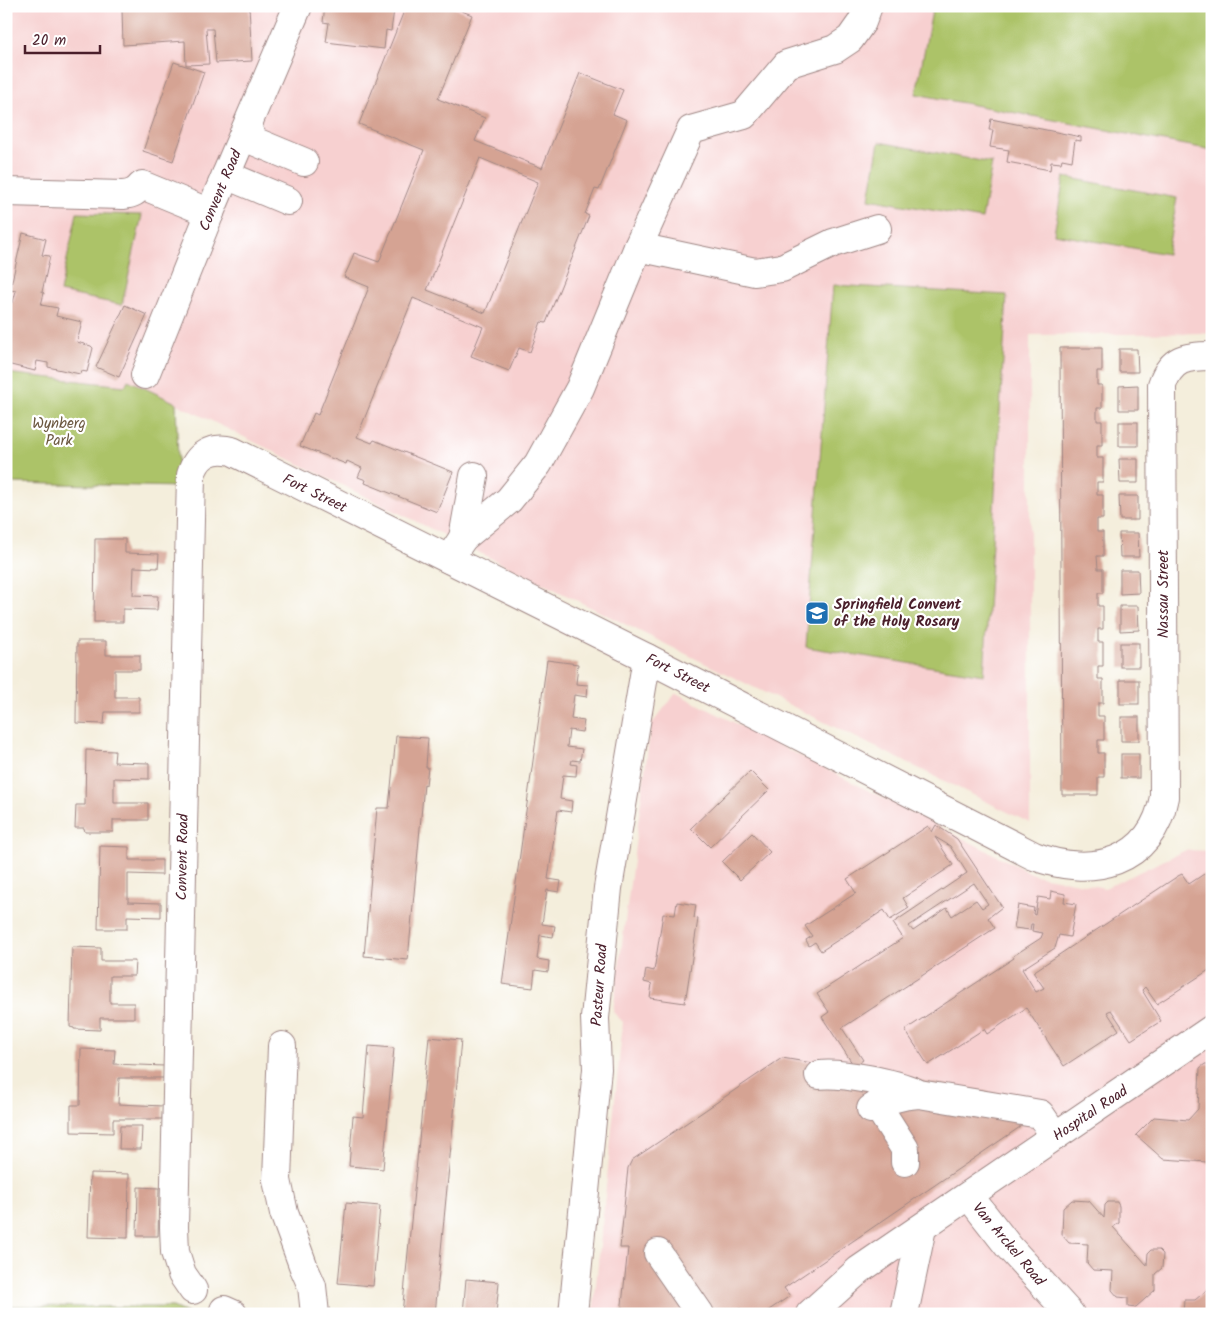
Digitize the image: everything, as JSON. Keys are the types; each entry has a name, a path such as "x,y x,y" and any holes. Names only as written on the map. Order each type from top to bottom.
{"street":[{"name":"Convent Road","path":"145,375 210,213 298,6"},
{"path":"456,548 508,500 538,464 580,388 638,247 690,130 744,115 787,64 835,49 850,39 862,22 868,6"},
{"path":"249,122 248,132 256,142 304,162"},
{"path":"226,175 288,201"},
{"path":"6,192 123,195 137,191 142,185 210,213"},
{"path":"638,247 755,272 782,268 833,243 876,229"},
{"name":"Nassau Street","path":"1128,855 1141,845 1151,833 1160,816 1164,797 1162,385 1166,374 1172,366 1181,360 1190,356 1212,356"},
{"name":"Convent Road","path":"193,1290 182,1274 175,1252 174,1227 191,475 198,458 206,453 223,449 232,451"},
{"name":"Fort Street","path":"232,451 456,548 648,658 1034,856 1070,866 1089,866 1102,864 1128,855"},
{"path":"456,548 474,476"},
{"name":"Pasteur Road","path":"573,1314 597,1069 595,1018 608,888 648,658"},
{"name":"Hospital Road","path":"810,1314 859,1270 1212,1029"},
{"path":"282,1046 277,1180 284,1213 312,1286 315,1314"},
{"path":"819,1075 835,1074 892,1084 919,1094 1040,1114 1056,1136"},
{"path":"905,1162 906,1149 874,1107 905,1095 919,1094"},
{"name":"Van Arckel Road","path":"968,1196 1009,1247 1070,1314"},
{"path":"904,1314 922,1228"},
{"path":"658,1253 700,1314"}],"shaded area":[{"name":"Springfield Convent of the Holy Rosary","path":"6,6 1212,6 1212,333 1030,335 1030,823 128,380 125,386 6,373"},
{"path":"676,693 1035,875 1105,888 1186,850 1212,851 1212,1314 593,1314 623,1022 613,1012 651,725"}],"green space":[{"path":"933,6 1212,6 1212,150 916,94"},
{"path":"879,142 992,163 982,219 869,199"},
{"path":"1064,177 1177,198 1167,254 1054,234"},
{"path":"77,213 142,215 122,305 60,292"},
{"path":"833,285 1007,295 984,675 806,647"},
{"name":"Wynberg Park","path":"6,373 125,386 128,380 176,403 179,487 12,483 6,513"},
{"path":"6,1306 173,1307 189,1314 6,1314"}],"building":[{"path":"181,6 249,6 252,61 216,63 213,29 206,29 209,64 186,65 185,41 123,45 122,9"},
{"path":"325,6 390,6 390,10 394,10 391,31 386,30 384,49 326,42 329,23 323,22"},
{"path":"406,6 449,6 472,15 438,99 485,118 475,141 542,168 580,73 623,90 613,114 627,120 599,190 595,189 585,214 589,216 546,323 541,322 530,352 519,348 509,371 471,356 483,327 413,298 357,437 372,443 374,440 453,472 437,512 365,483 366,480 358,477 362,468 347,461 346,464 300,446 314,413 318,415 369,287 344,277 354,253 379,262 424,150 359,124","holes":["480,158 538,182 485,313 427,290"]},
{"path":"174,62 204,72 173,161 143,151"},
{"path":"991,119 1081,137 1081,141 1075,140 1072,161 1062,159 1061,163 1051,162 1050,170 1007,162 1009,150 990,147 993,130 989,130"},
{"path":"23,233 46,239 42,255 50,256 41,305 58,308 56,316 82,322 77,342 93,348 87,372 81,371 80,374 48,367 48,363 37,361 35,371 7,364 9,354 6,354 6,324 11,302 13,302 16,291 10,290"},
{"path":"125,305 147,315 119,377 96,367"},
{"path":"1060,348 1102,348 1102,371 1097,371 1097,385 1102,385 1102,408 1097,408 1097,421 1102,421 1102,445 1097,445 1097,458 1103,458 1103,482 1097,482 1097,495 1103,495 1103,519 1097,519 1097,532 1103,532 1103,556 1097,556 1098,569 1103,569 1103,593 1098,593 1098,606 1103,606 1103,629 1098,629 1098,642 1103,642 1103,666 1098,666 1098,679 1103,679 1103,703 1098,703 1098,716 1104,716 1104,740 1098,740 1098,753 1104,753 1104,777 1098,777 1098,795 1062,795"},
{"path":"1119,349 1137,349 1138,372 1119,372"},
{"path":"1138,385 1138,410 1119,410 1119,386"},
{"path":"1119,422 1138,422 1138,446 1119,446"},
{"path":"1119,459 1138,459 1138,483 1120,483"},
{"path":"1119,496 1138,496 1138,520 1120,520"},
{"path":"1119,533 1138,533 1139,557 1120,557"},
{"path":"95,539 125,539 125,553 159,554 158,568 134,567 133,595 158,596 157,610 123,609 123,622 94,622"},
{"path":"1120,570 1138,570 1139,593 1120,594"},
{"path":"1120,606 1138,606 1139,630 1120,631"},
{"path":"77,641 106,641 106,655 140,655 140,670 115,670 115,697 139,697 139,712 105,712 104,724 76,723"},
{"path":"1120,643 1139,643 1139,667 1120,667"},
{"path":"547,660 578,664 576,684 588,685 587,697 574,695 571,719 584,721 582,732 569,730 567,747 582,749 580,761 572,760 571,764 577,765 576,776 563,775 560,799 572,801 571,812 558,810 548,879 561,881 559,892 547,890 542,924 555,926 553,937 540,935 537,959 549,961 548,972 535,970 533,988 502,984"},
{"path":"1120,680 1139,680 1139,704 1120,704"},
{"path":"1121,717 1139,717 1139,741 1121,741"},
{"path":"396,736 428,738 426,767 428,767 426,785 424,784 408,960 364,956 377,808 389,808"},
{"path":"86,750 115,751 114,762 149,763 149,779 114,778 114,803 148,803 148,820 113,820 113,832 85,832 84,828 75,828 76,805 85,805"},
{"path":"1121,754 1139,754 1139,778 1121,778"},
{"path":"750,771 769,790 710,847 691,828"},
{"path":"936,825 957,839 1002,907 988,918 995,928 842,1028 863,1060 854,1066 822,1017 829,1012 817,994 903,938 893,923 967,873 950,846 935,837 953,865 903,898 909,908 890,920 884,910 821,951 815,942 809,946 806,940 812,936 805,926 856,893 847,879 928,826 932,832","holes":["974,883 988,904 982,908 976,900 952,916 947,908 913,931 909,926"]},
{"path":"752,833 770,852 740,880 722,862"},
{"path":"100,846 129,847 129,860 162,860 162,875 128,874 128,902 161,903 161,917 127,916 127,929 98,929"},
{"path":"1210,870 1212,873 1212,968 1157,1004 1145,987 1142,990 1161,1021 1131,1040 1111,1010 1107,1012 1119,1030 1064,1066 1026,1008 987,1034 984,1029 928,1065 905,1030 1041,938 1043,933 1032,931 1033,924 1031,924 1030,930 1014,928 1018,905 1034,908 1033,914 1035,915 1038,897 1050,899 1051,891 1065,894 1064,902 1076,904 1070,937 1059,935 1055,948 1022,969 1036,992 1044,988 1033,972 1178,876 1182,874 1189,884"},
{"path":"677,902 696,905 694,918 698,919 685,1003 650,998 652,984 644,982 646,969 654,971 663,914 675,915"},
{"path":"72,947 101,948 101,961 135,961 134,976 110,976 110,1003 134,1003 134,1018 100,1018 100,1030 74,1029 70,1027"},
{"path":"429,1037 461,1040 435,1314 402,1314"},
{"path":"369,1046 394,1048 383,1169 349,1166 353,1116 363,1117"},
{"path":"81,1049 115,1050 114,1064 164,1066 164,1078 119,1078 118,1104 163,1106 162,1119 113,1119 113,1133 71,1132 71,1105 80,1105"},
{"path":"782,1058 1025,1098 1020,1127 784,1288 790,1296 763,1314 744,1314 740,1308 735,1314 621,1314 628,1248 620,1248 628,1168 632,1160"},
{"path":"1205,1064 1212,1064 1212,1167 1207,1162 1163,1159 1136,1135 1154,1117 1188,1120 1198,1109 1200,1068"},
{"path":"120,1126 142,1126 141,1149 119,1149"},
{"path":"90,1173 129,1174 128,1238 88,1237"},
{"path":"138,1187 159,1188 158,1236 137,1236"},
{"path":"1072,1200 1089,1201 1104,1218 1105,1205 1108,1202 1117,1202 1119,1206 1119,1223 1113,1227 1147,1265 1148,1253 1151,1250 1159,1250 1163,1254 1162,1268 1155,1274 1155,1290 1136,1307 1128,1306 1128,1298 1118,1297 1112,1290 1113,1271 1093,1270 1087,1263 1088,1244 1069,1243 1062,1235 1063,1208"},
{"path":"346,1203 380,1206 373,1286 338,1283"},
{"path":"466,1279 499,1282 496,1314 463,1314"},
{"path":"1207,1290 1212,1290 1212,1314 1183,1314 1184,1300 1195,1300"}],"place":[{"name":"Springfield Convent of the Holy Rosary","path":"817,613"}]}
